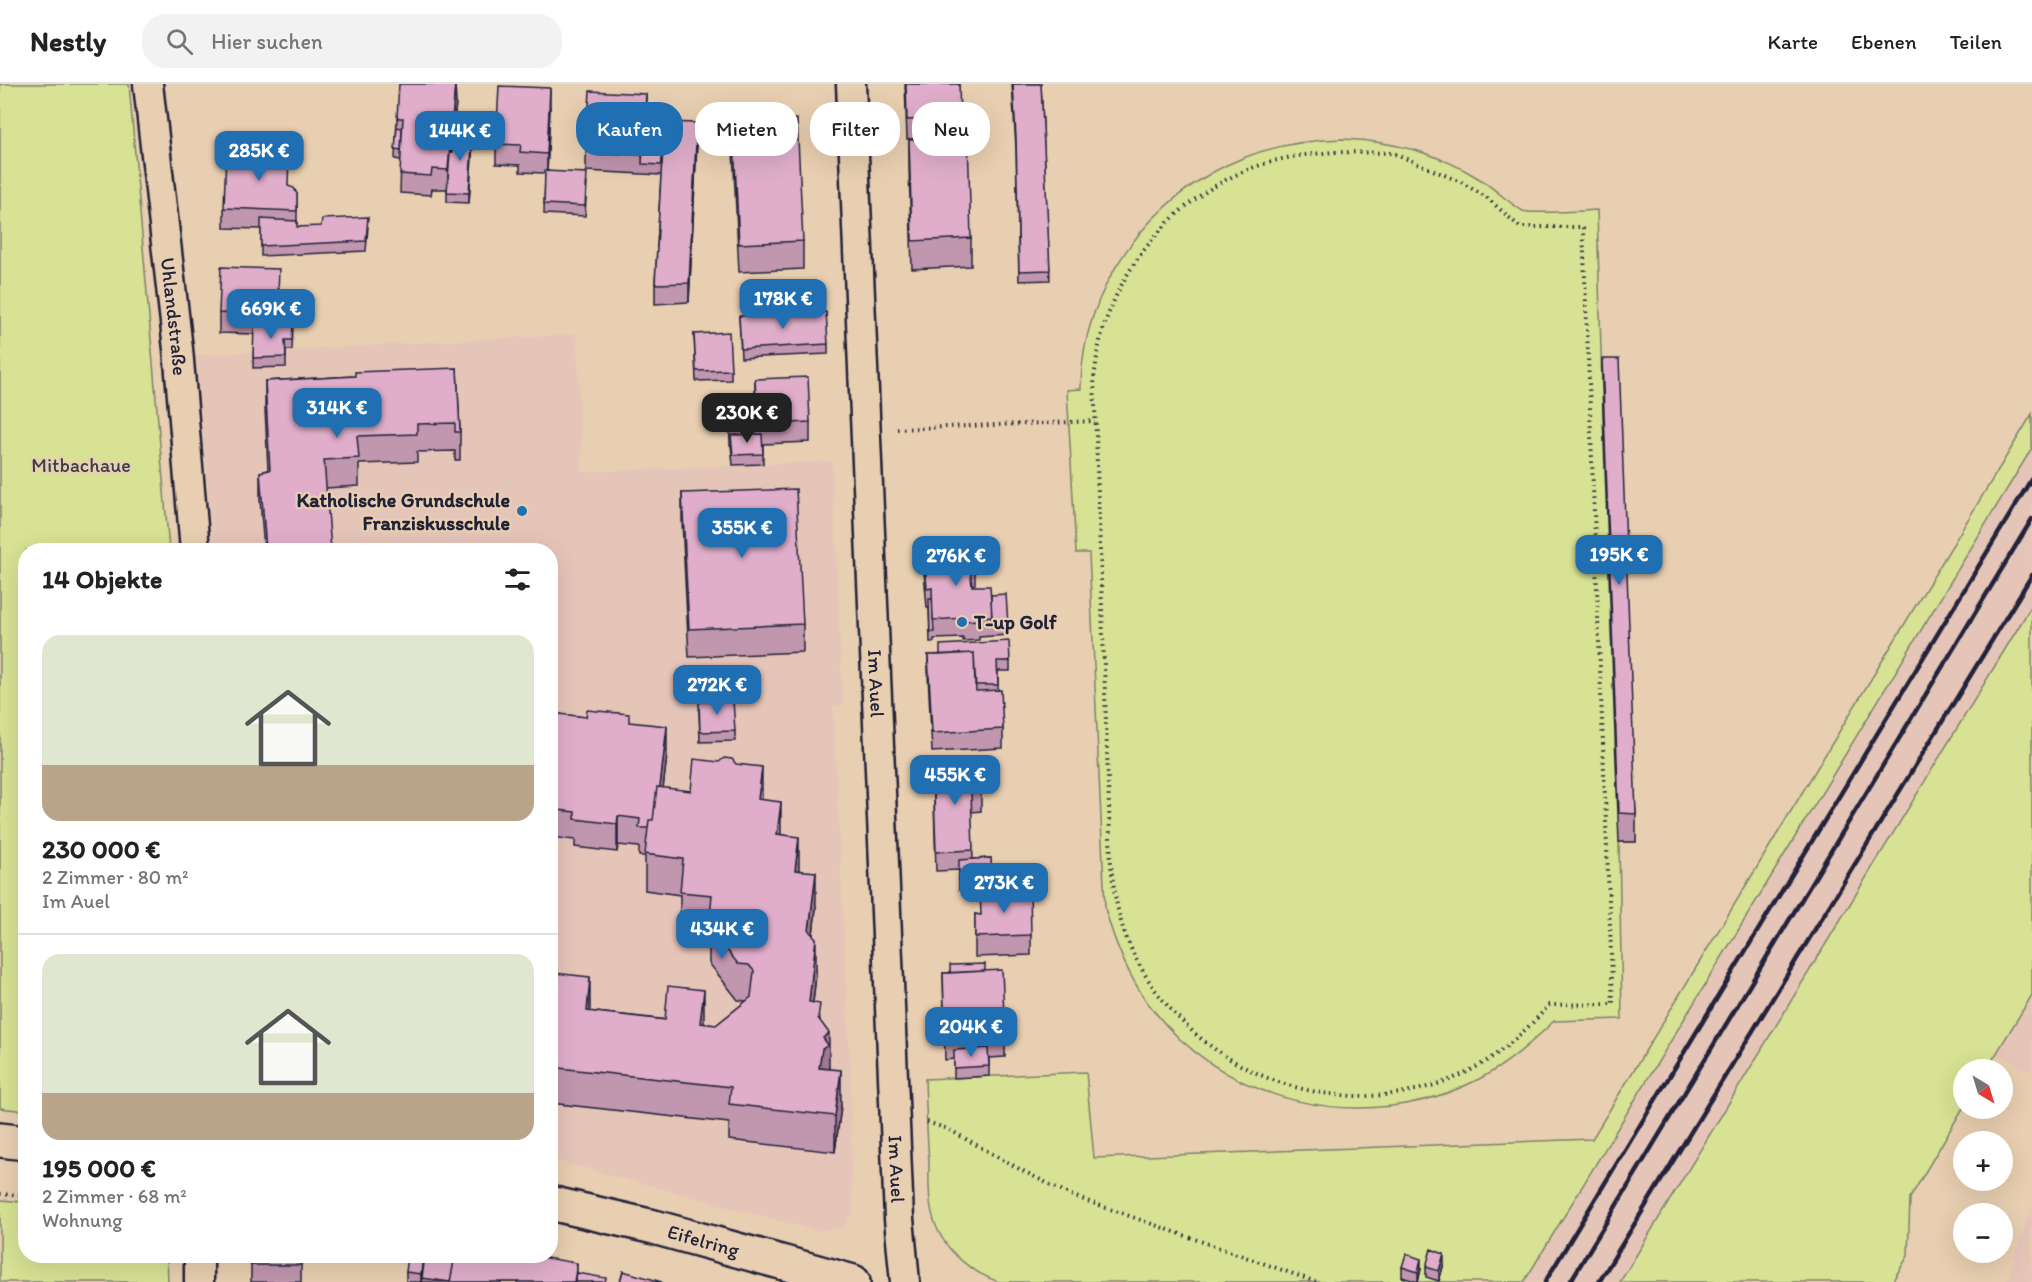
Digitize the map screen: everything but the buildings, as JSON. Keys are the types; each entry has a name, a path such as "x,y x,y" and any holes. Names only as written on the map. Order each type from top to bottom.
{"main road":[{"path":"0,1140 18,1142"},
{"name":"Eifelring","path":"558,1205 654,1227 853,1282"}],"street":[{"name":"Uhlandstraße","path":"148,84 178,350 194,543"},
{"name":"Im Auel","path":"851,84 899,1219 905,1282"},
{"path":"199,1263 199,1282"}],"path":[{"path":"1335,152 1393,153 1461,182 1486,197 1520,227 1583,227 1613,1004 1549,1005 1509,1046 1463,1074 1409,1093 1381,1095 1331,1094 1280,1083 1250,1071 1205,1042 1183,1023 1160,996 1130,945 1120,920 1114,894 1111,865 1095,422 1094,378 1100,342 1109,312 1137,260 1155,235 1178,213 1205,192 1234,176 1267,163 1300,156 1335,152"},
{"path":"866,430 1095,422"},
{"path":"896,1120 931,1123 948,1129 1073,1196 1316,1282"},
{"path":"0,1194 18,1195"}],"shaded area":[{"path":"577,334 582,472 832,461 843,705 833,706 851,1081 852,1215 843,1227 816,1231 558,1161 558,543 212,543 195,355"},
{"path":"2032,448 2032,605 1620,1282 1524,1282"},
{"path":"2032,995 2032,1072 2013,1062 2013,1059 1997,1053"},
{"path":"2032,1206 2032,1282 2006,1282"}],"green space":[{"name":"Mitbachaue","path":"0,84 129,84 168,543 18,543 18,1110 0,1108"},
{"path":"1342,139 1395,145 1446,161 1483,181 1523,211 1597,210 1602,386 1619,387 1636,842 1619,842 1622,1019 1554,1021 1509,1060 1479,1079 1435,1097 1389,1106 1343,1108 1297,1101 1253,1086 1212,1065 1176,1035 1145,999 1126,967 1117,944 1105,908 1089,553 1076,553 1067,390 1081,389 1084,352 1093,316 1108,281 1128,249 1151,220 1179,195 1210,174 1243,158 1292,144"},
{"path":"2032,414 2032,448 1524,1282 999,1282 964,1263 946,1244 934,1221 930,1202 925,1079 1086,1072 1094,1158 1592,1139"},
{"path":"2032,605 2032,995 1993,1059 1953,1059 1953,1119 1957,1119 1910,1198 1908,1256 1892,1282 1620,1282"},
{"path":"0,1200 18,1201 18,1263 167,1263 168,1282 0,1282"}],"railway":[{"path":"1545,1282 2032,478"},
{"path":"1570,1282 2032,519"},
{"path":"1599,1282 2032,575"}],"place":[{"name":"Katholische Grundschule Franziskusschule","path":"522,511"},
{"name":"T-up Golf","path":"962,622"}]}
